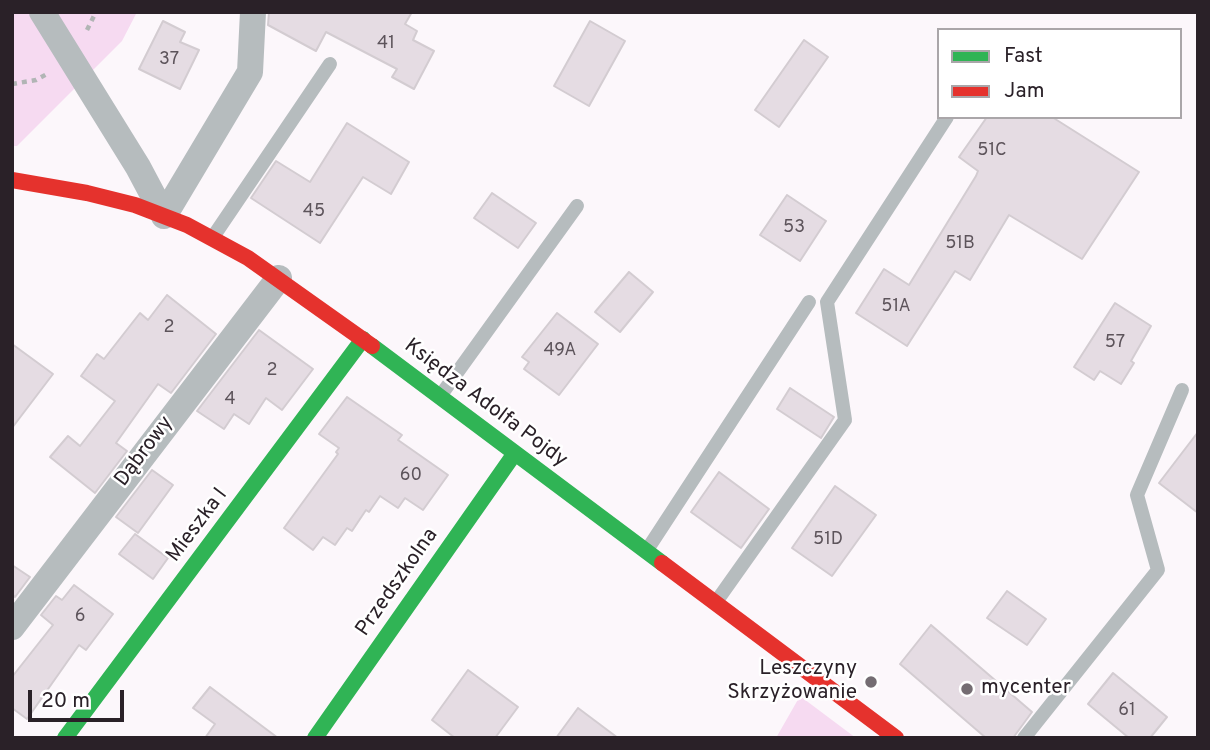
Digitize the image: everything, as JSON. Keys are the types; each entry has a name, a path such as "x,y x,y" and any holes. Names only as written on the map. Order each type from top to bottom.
{"street":[{"path":"42,12 138,166 164,216"},
{"path":"164,216 250,72 253,12"},
{"name":"Księdza Adolfa Pojdy","path":"12,180 87,192 164,216 212,238 279,278 896,738"},
{"name":"Dąbrowy","path":"12,627 279,278"},
{"name":"Mieszka I","path":"65,738 363,339"},
{"name":"Przedszkolna","path":"315,738 515,453"}],"lane":[{"path":"212,238 330,64"},
{"path":"715,603 845,420 827,302 946,119"},
{"path":"440,396 576,206"},
{"path":"646,551 809,302"},
{"path":"1024,738 1158,570 1137,495 1182,390"}],"shaded area":[{"path":"12,12 137,12 122,41 17,146 12,146"},
{"path":"800,696 856,738 776,738"}],"building":[{"path":"269,12 412,12 405,24 417,31 413,40 434,51 414,89 392,77 397,69 326,32 316,51 268,25"},
{"path":"163,21 185,32 180,42 199,50 180,89 139,69"},
{"path":"590,21 625,41 589,106 554,86"},
{"path":"804,40 828,57 779,127 755,110"},
{"path":"986,119 1055,119 1139,172 1082,259 1009,215 970,280 955,271 907,346 856,313 884,269 909,285 978,171 959,157"},
{"path":"347,123 409,162 391,194 363,177 320,243 251,198 276,161 310,182"},
{"path":"492,193 536,223 518,248 474,218"},
{"path":"787,195 826,221 800,261 760,235"},
{"path":"629,272 653,292 620,332 595,312"},
{"path":"167,295 216,334 171,393 158,384 116,443 127,451 95,493 50,457 68,436 80,446 115,401 81,376 97,354 104,359 140,313 148,320"},
{"path":"1115,303 1151,326 1121,384 1100,371 1094,380 1074,367"},
{"path":"557,313 598,344 559,395 524,369 529,362 522,357"},
{"path":"259,330 313,369 282,410 266,398 249,424 234,414 224,429 197,411"},
{"path":"12,344 53,374 12,428"},
{"path":"790,388 834,417 821,438 777,409"},
{"path":"347,397 402,435 398,440 448,475 423,510 405,498 398,508 380,496 369,512 366,510 352,531 347,528 335,545 323,537 313,550 284,528 338,454 336,452 339,448 319,434"},
{"path":"1198,432 1198,513 1159,483"},
{"path":"152,470 173,485 138,533 116,517"},
{"path":"719,472 769,509 741,548 691,512"},
{"path":"835,486 876,515 832,576 792,548"},
{"path":"135,534 168,558 153,579 119,554"},
{"path":"12,565 30,577 15,597 12,594"},
{"path":"74,585 113,614 86,650 79,645 27,719 12,708 12,677 53,625 41,615 56,596 62,600"},
{"path":"1007,591 1046,619 1027,645 987,618"},
{"name":"mycenter","path":"931,625 1032,712 1013,738 986,738 900,664"},
{"path":"468,670 518,707 495,738 455,738 432,720"},
{"path":"1113,673 1167,717 1150,738 1129,738 1088,704"},
{"path":"210,687 278,738 205,738 215,724 193,708"},
{"path":"578,708 618,738 556,738"}],"traffic: fast":[{"path":"65,738 363,339"},
{"path":"372,346 662,563"},
{"path":"315,738 515,453"}],"traffic: jam":[{"path":"12,180 87,193 135,205 187,225 248,258 372,346"},
{"path":"662,563 896,738"}],"place":[{"name":"Leszczyny Skrzyżowanie","path":"871,682"},
{"name":"mycenter","path":"967,689"}]}
